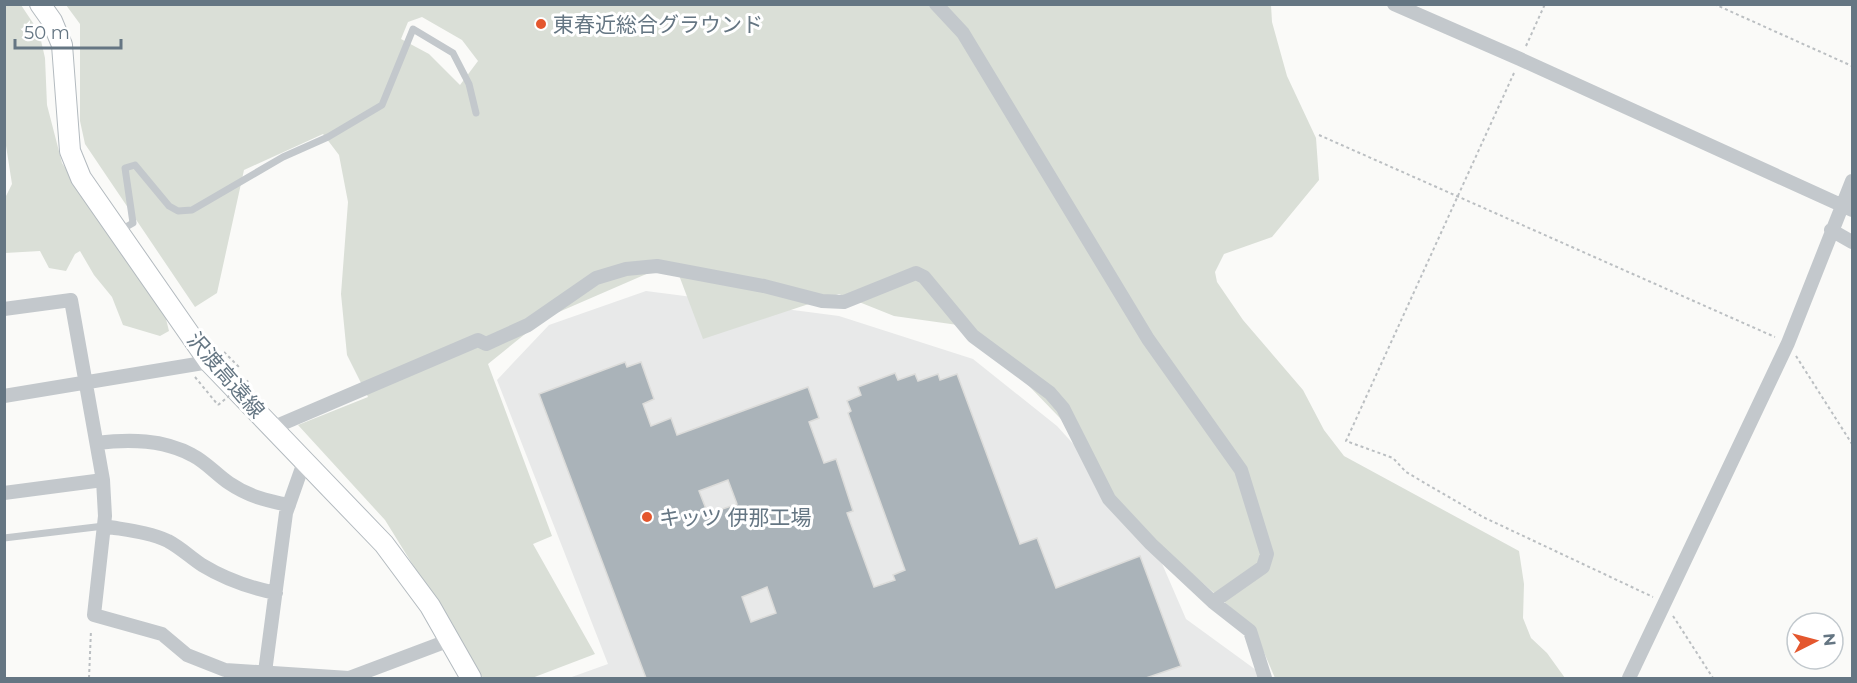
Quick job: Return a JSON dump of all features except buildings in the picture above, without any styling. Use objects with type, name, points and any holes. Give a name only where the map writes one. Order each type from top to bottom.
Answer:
[{"type":"main road","name":"沢渡高遠線","points":[[40,4],[52,21],[62,45],[70,151],[81,178],[209,362],[384,544],[430,606],[471,678]]},
{"type":"street","points":[[936,4],[963,33],[1148,339],[1241,470],[1267,554],[1263,567],[1213,602]]},
{"type":"street","points":[[1394,4],[1847,208]]},
{"type":"street","points":[[1629,678],[1788,343],[1832,230],[1847,208],[1852,182]]},
{"type":"street","points":[[1832,230],[1852,242]]},
{"type":"street","points":[[272,429],[478,340],[486,344],[528,324],[596,278],[627,269],[657,266],[764,286],[822,302],[844,302],[916,273],[924,277],[973,336],[1050,393],[1063,408],[1109,499],[1151,544],[1213,602],[1250,631],[1265,678]]},
{"type":"street","points":[[4,309],[71,300],[103,480],[104,526],[94,615],[162,634],[187,655],[225,670],[349,678],[450,640]]},
{"type":"street","points":[[4,396],[209,362]]},
{"type":"street","points":[[97,443],[124,440],[152,442],[192,454],[228,483],[261,501],[289,505]]},
{"type":"street","points":[[265,672],[289,505],[304,462]]},
{"type":"street","points":[[4,494],[103,480]]},
{"type":"street","points":[[104,526],[165,540],[188,552],[202,565],[230,579],[252,588],[276,593]]},
{"type":"lane","points":[[119,231],[133,223],[125,168],[135,165],[169,206],[178,211],[192,210],[283,157],[328,137],[382,105],[412,29],[453,53],[469,84],[476,113]]},
{"type":"lane","points":[[4,537],[104,526]]},
{"type":"path","points":[[1545,4],[1346,441],[1393,458],[1406,472],[1483,517],[1665,603],[1713,678]]},
{"type":"path","points":[[1714,4],[1852,66]]},
{"type":"path","points":[[1319,135],[1788,343],[1852,444]]},
{"type":"path","points":[[196,379],[218,405],[250,379],[225,351]]},
{"type":"path","points":[[89,678],[88,653],[94,615]]},
{"type":"shaded area","points":[[5,5],[21,5],[39,32],[45,58],[47,105],[62,163],[165,315],[169,331],[160,336],[123,325],[112,297],[94,275],[80,251],[75,254],[66,271],[49,268],[40,251],[5,253],[5,198],[12,184],[4,133]]},
{"type":"shaded area","points":[[66,5],[1271,5],[1272,22],[1287,76],[1316,138],[1319,180],[1272,237],[1224,254],[1215,272],[1217,282],[1243,320],[1303,390],[1324,430],[1344,456],[1519,551],[1524,584],[1523,618],[1531,638],[1547,653],[1565,678],[1275,678],[1253,627],[1159,545],[1117,500],[1086,445],[972,327],[894,316],[839,294],[703,339],[674,262],[545,318],[488,364],[552,536],[533,544],[595,654],[532,678],[483,678],[385,520],[298,425],[368,397],[347,355],[341,294],[348,202],[339,155],[323,134],[244,170],[217,293],[195,307],[85,144],[80,121],[80,24]],"holes":[[[422,17],[462,40],[478,61],[460,85],[429,54],[401,39],[408,22]]]},
{"type":"shaded area","name":"キッツ 伊那工場","points":[[646,291],[839,316],[973,359],[1057,426],[1144,522],[1186,619],[1267,678],[569,678],[608,664],[497,380],[549,325]]},
{"type":"place","name":"東春近総合グラウンド","points":[[541,24]]},
{"type":"place","name":"キッツ 伊那工場","points":[[647,517]]}]
